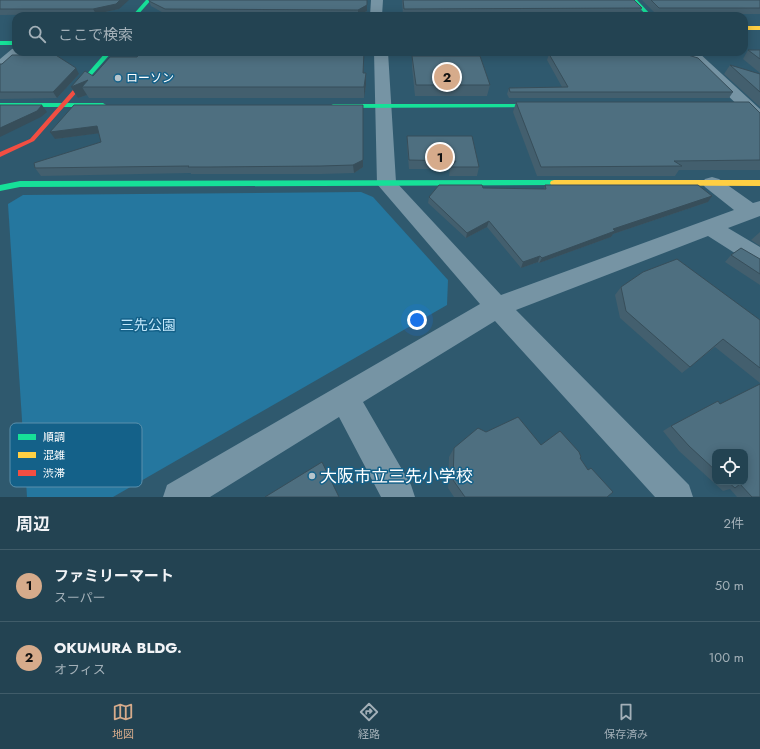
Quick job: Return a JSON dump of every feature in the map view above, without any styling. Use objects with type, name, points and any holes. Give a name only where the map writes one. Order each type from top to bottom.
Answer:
[{"type":"main road","points":[[138,12],[149,0]]},
{"type":"main road","points":[[634,0],[646,12]]},
{"type":"main road","points":[[748,28],[760,28]]},
{"type":"main road","points":[[0,43],[12,43]]},
{"type":"main road","points":[[0,155],[32,140],[106,56]]},
{"type":"main road","points":[[0,105],[111,105]]},
{"type":"main road","points":[[322,106],[554,106]]},
{"type":"main road","points":[[0,188],[20,184],[760,183]]},
{"type":"street","points":[[376,0],[376,12]]},
{"type":"street","points":[[0,66],[12,56]]},
{"type":"street","points":[[381,56],[387,184],[497,307],[677,497]]},
{"type":"street","points":[[694,56],[741,105],[760,118]]},
{"type":"street","points":[[712,183],[755,209]]},
{"type":"street","points":[[180,497],[497,307],[755,209]]},
{"type":"street","points":[[710,227],[760,258]]},
{"type":"street","points":[[345,399],[399,497]]},
{"type":"green space","name":"三先公園","points":[[361,192],[373,197],[448,280],[447,305],[142,480],[142,423],[22,423],[8,204],[23,195]]},
{"type":"green space","name":"三先公園","points":[[26,487],[130,487],[113,497],[27,497]]},
{"type":"building","points":[[0,0],[120,0],[116,4],[93,9],[0,9]]},
{"type":"building","points":[[149,0],[367,0],[367,5],[358,10],[165,9]]},
{"type":"building","points":[[403,0],[634,0],[642,8],[404,9]]},
{"type":"building","points":[[651,0],[760,0],[760,8],[659,8]]},
{"type":"building","points":[[748,50],[760,50],[760,59]]},
{"type":"building","points":[[12,55],[57,56],[76,68],[53,92],[0,92],[0,64]]},
{"type":"building","points":[[364,56],[363,73],[366,73],[364,87],[82,87],[88,80],[71,87],[85,71],[93,76],[110,57]]},
{"type":"building","points":[[412,56],[480,56],[490,85],[416,85]]},
{"type":"building","points":[[550,56],[691,56],[698,58],[733,92],[510,92],[509,88],[568,87]]},
{"type":"building","points":[[730,65],[760,74],[760,92]]},
{"type":"building","points":[[516,102],[749,102],[760,113],[760,160],[674,161],[682,166],[541,167]]},
{"type":"building","points":[[0,105],[42,105],[37,111],[0,128]]},
{"type":"building","points":[[74,105],[363,105],[363,160],[353,165],[321,166],[35,168],[34,163],[101,142],[97,126],[50,132]]},
{"type":"building","points":[[407,136],[472,136],[479,167],[451,167],[456,161],[409,160]]},
{"type":"building","points":[[439,185],[482,185],[483,188],[546,189],[545,185],[698,185],[712,196],[613,229],[615,231],[542,258],[540,256],[523,262],[489,221],[467,233],[429,197]]},
{"type":"building","points":[[741,248],[760,259],[760,274],[731,255]]},
{"type":"building","points":[[677,259],[760,320],[760,368],[723,339],[690,367],[626,311],[621,287],[643,272]]},
{"type":"building","points":[[760,384],[760,497],[752,497],[741,485],[748,485],[748,449],[712,449],[712,467],[689,446],[671,426],[718,401],[720,404]]},
{"type":"building","points":[[518,417],[541,445],[560,431],[579,452],[580,458],[588,470],[591,468],[613,492],[607,497],[465,497],[453,480],[454,448],[478,428],[486,432]]},
{"type":"building","points":[[322,462],[339,497],[265,497]]},
{"type":"building","points":[[732,485],[739,485],[735,488]]},
{"type":"traffic: fast","points":[[138,12],[149,0]]},
{"type":"traffic: fast","points":[[634,0],[646,12]]},
{"type":"traffic: fast","points":[[0,43],[12,43]]},
{"type":"traffic: fast","points":[[75,91],[106,56]]},
{"type":"traffic: fast","points":[[0,105],[103,105]]},
{"type":"traffic: fast","points":[[333,106],[545,106]]},
{"type":"traffic: fast","points":[[0,188],[20,184],[554,183]]},
{"type":"traffic: slow","points":[[748,28],[760,28]]},
{"type":"traffic: slow","points":[[554,183],[760,183]]},
{"type":"traffic: jam","points":[[0,155],[32,140],[75,91]]},
{"type":"place","name":"OKUMURA BLDG.","points":[[447,77]]},
{"type":"place","name":"ローソン","points":[[118,78]]},
{"type":"place","name":"ファミリーマート","points":[[440,157]]},
{"type":"place","name":"大阪市立三先小学校","points":[[312,476]]}]
